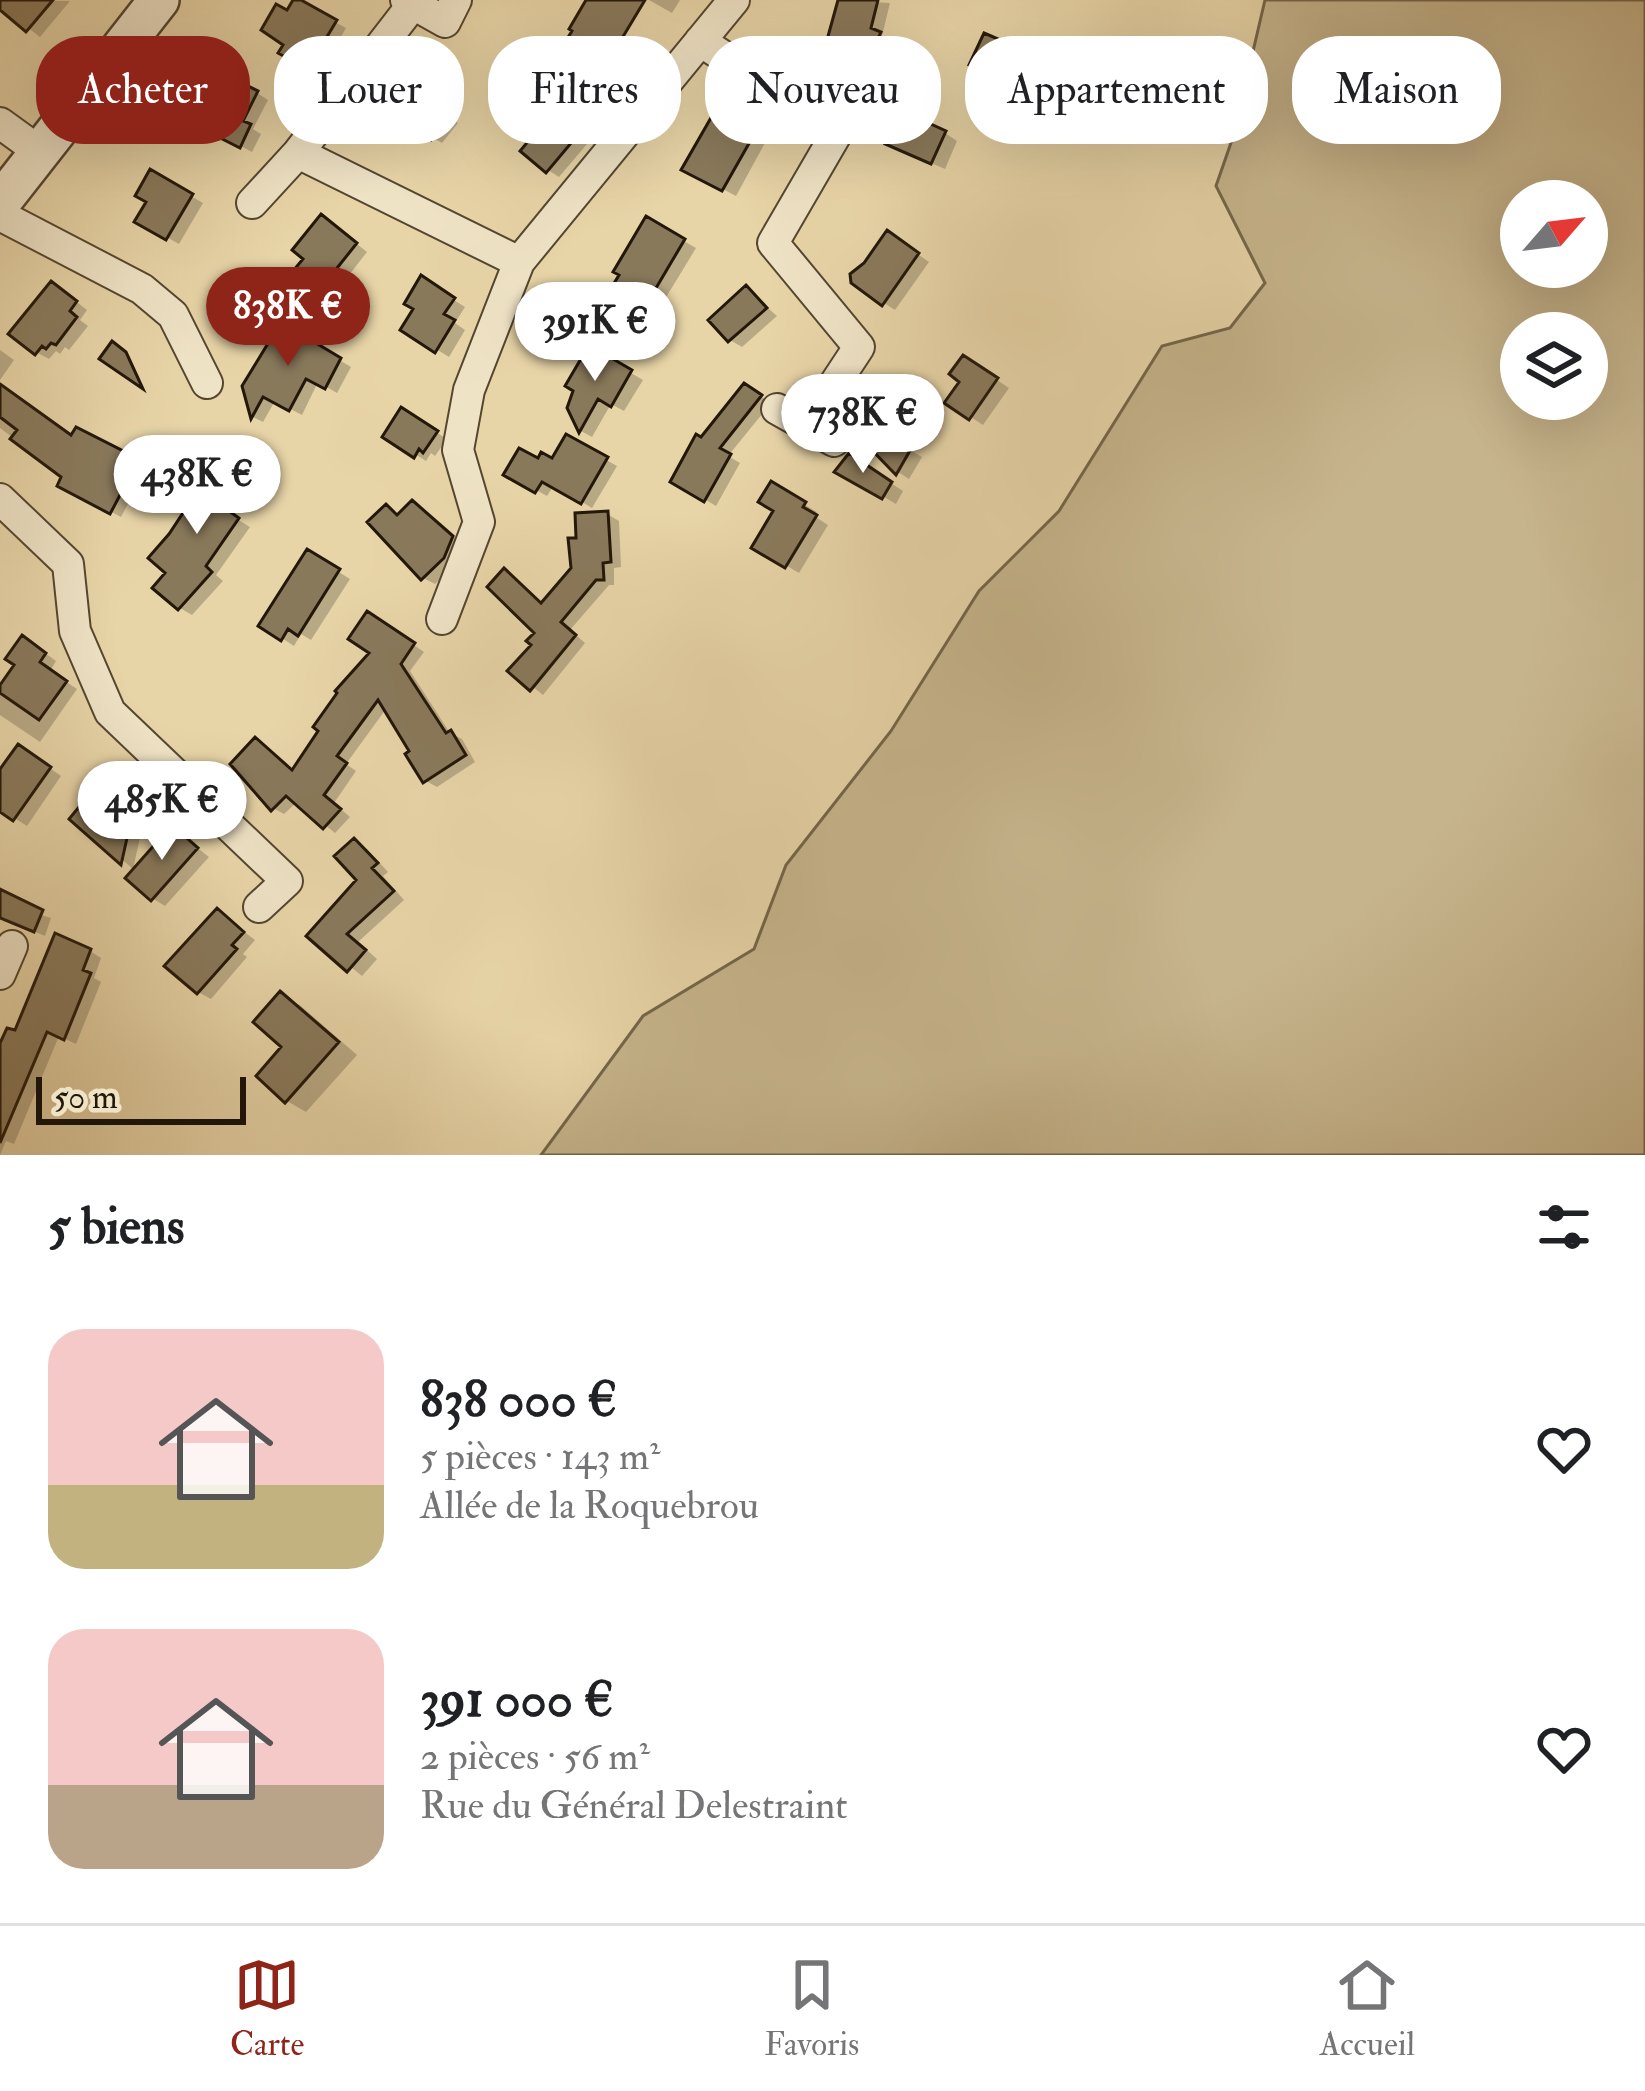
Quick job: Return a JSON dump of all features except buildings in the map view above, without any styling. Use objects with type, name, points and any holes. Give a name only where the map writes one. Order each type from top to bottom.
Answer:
[{"type":"street","points":[[0,203],[159,0]]},
{"type":"street","points":[[252,203],[298,153],[409,2],[445,22],[456,0]]},
{"type":"street","points":[[442,619],[479,522],[458,450],[469,390],[519,262],[734,0]]},
{"type":"street","points":[[700,41],[705,44]]},
{"type":"street","points":[[0,123],[40,152]]},
{"type":"street","points":[[777,410],[820,433],[859,347],[773,243],[830,144]]},
{"type":"street","points":[[298,153],[519,262]]},
{"type":"street","points":[[0,215],[142,289],[173,315],[207,382]]},
{"type":"street","points":[[0,499],[68,564],[75,631],[110,712],[287,881],[259,907]]},
{"type":"shaded area","points":[[1265,0],[1645,0],[1645,1155],[541,1155],[643,1016],[754,949],[786,865],[891,731],[979,591],[1059,511],[1162,346],[1230,328],[1265,283],[1216,186],[1231,144],[1268,144],[1268,36],[1257,36]]}]
